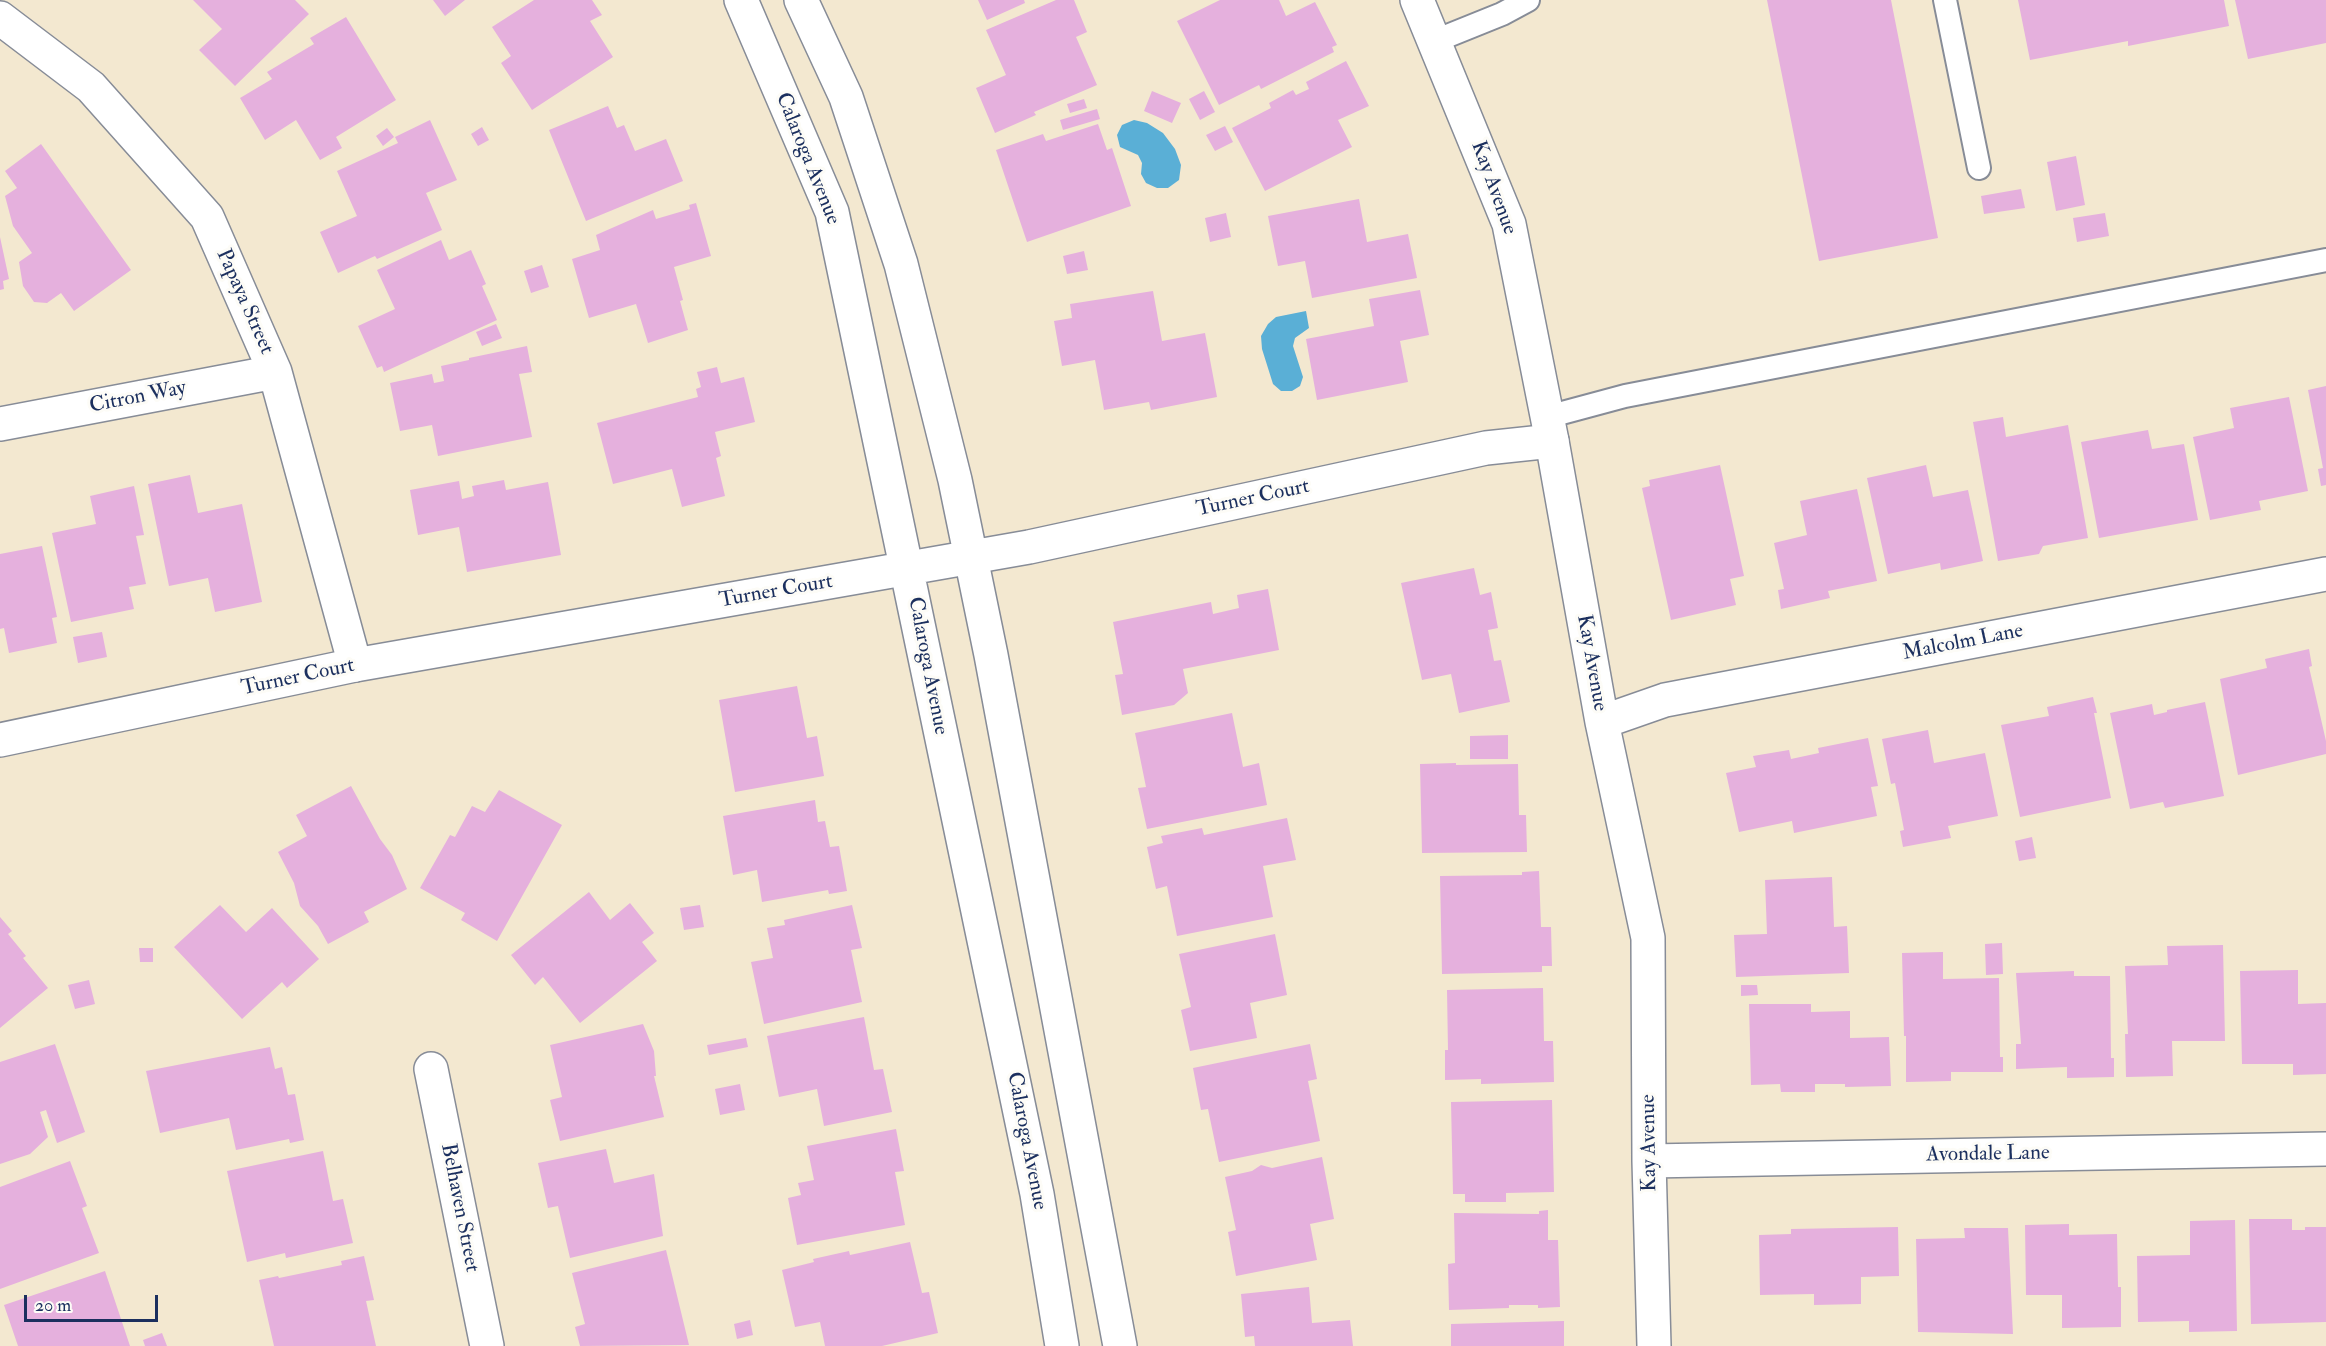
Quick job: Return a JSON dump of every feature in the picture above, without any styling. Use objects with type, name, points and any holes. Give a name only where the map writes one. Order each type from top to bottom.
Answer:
[{"type":"street","name":"Calaroga Avenue","points":[[741,0],[832,212],[1037,1194],[1062,1346]]},
{"type":"street","points":[[801,0],[846,97],[901,264],[955,480],[1120,1346]]},
{"type":"street","name":"Kay Avenue","points":[[1417,0],[1436,41],[1509,224],[1602,722],[1648,938],[1649,1161],[1654,1346]]},
{"type":"street","name":"Papaya Street","points":[[0,18],[91,87],[207,217],[275,372],[355,666]]},
{"type":"street","name":"Citron Way","points":[[0,424],[275,372]]},
{"type":"street","name":"Turner Court","points":[[0,740],[355,666],[1029,547],[1486,448],[1549,429]]},
{"type":"street","name":"Malcolm Lane","points":[[1602,722],[1665,700],[2326,574]]},
{"type":"street","name":"Belhaven Street","points":[[431,1070],[487,1346]]},
{"type":"street","name":"Avondale Lane","points":[[1649,1161],[2326,1149]]},
{"type":"lane","points":[[1436,41],[1502,14],[1528,0]]},
{"type":"lane","points":[[1945,0],[1979,168]]},
{"type":"lane","points":[[1549,429],[1625,396],[2326,260]]},
{"type":"water","points":[[1134,120],[1147,123],[1163,133],[1175,149],[1181,165],[1179,180],[1168,188],[1157,188],[1146,183],[1141,174],[1142,163],[1138,155],[1120,147],[1117,135],[1122,125]]},
{"type":"water","points":[[1306,311],[1309,328],[1295,338],[1293,346],[1303,377],[1300,386],[1292,391],[1281,391],[1273,384],[1262,349],[1261,336],[1268,324],[1276,317]]},
{"type":"building","points":[[193,0],[295,0],[309,14],[235,86],[199,50],[222,29]]},
{"type":"building","points":[[433,0],[465,0],[445,16]]},
{"type":"building","points":[[534,0],[592,0],[602,15],[590,21],[613,57],[532,110],[501,63],[511,56],[492,27]]},
{"type":"building","points":[[978,0],[1024,0],[1025,3],[987,20]]},
{"type":"building","points":[[1056,0],[1074,0],[1087,32],[1076,37],[1097,85],[1034,112],[1036,115],[995,133],[976,88],[1006,75],[986,30]]},
{"type":"building","points":[[1220,0],[1279,0],[1286,16],[1315,2],[1337,45],[1332,47],[1334,52],[1261,89],[1259,85],[1219,105],[1177,21]]},
{"type":"building","points":[[1767,0],[1891,0],[1938,238],[1819,261]]},
{"type":"building","points":[[2018,0],[2224,0],[2229,26],[2128,46],[2128,41],[2030,60]]},
{"type":"building","points":[[2235,0],[2326,0],[2326,43],[2248,59]]},
{"type":"building","points":[[346,17],[396,100],[336,137],[342,148],[320,160],[296,120],[265,140],[240,98],[272,79],[267,72],[314,44],[310,38]]},
{"type":"building","points":[[1346,61],[1369,106],[1338,120],[1352,147],[1265,191],[1232,128],[1271,108],[1269,103],[1293,90],[1296,95],[1309,89],[1306,82]]},
{"type":"building","points":[[1152,91],[1181,103],[1172,123],[1144,111]]},
{"type":"building","points":[[1204,91],[1215,112],[1200,120],[1189,99]]},
{"type":"building","points":[[1084,99],[1087,108],[1070,113],[1067,104]]},
{"type":"building","points":[[608,106],[617,128],[624,125],[635,151],[666,139],[683,181],[586,221],[549,130]]},
{"type":"building","points":[[1097,109],[1100,119],[1063,130],[1060,120]]},
{"type":"building","points":[[430,120],[457,180],[426,193],[442,230],[377,259],[375,256],[338,273],[320,232],[357,216],[337,171],[398,143],[395,137]]},
{"type":"building","points":[[1098,124],[1107,150],[1112,148],[1131,206],[1027,242],[996,150],[1043,134],[1046,141]]},
{"type":"building","points":[[1225,126],[1233,142],[1215,151],[1206,135]]},
{"type":"building","points":[[482,127],[489,140],[478,146],[471,134]]},
{"type":"building","points":[[387,128],[394,137],[383,146],[376,136]]},
{"type":"building","points":[[41,144],[131,270],[74,311],[61,293],[47,303],[34,302],[23,286],[19,262],[32,253],[13,226],[5,196],[17,188],[5,171]]},
{"type":"building","points":[[2076,156],[2085,205],[2056,211],[2047,162]]},
{"type":"building","points":[[2021,189],[2025,208],[1984,214],[1981,196]]},
{"type":"building","points":[[1359,199],[1367,242],[1408,234],[1417,278],[1312,298],[1305,261],[1278,266],[1268,216]]},
{"type":"building","points":[[696,203],[711,256],[674,267],[688,330],[648,343],[636,304],[589,318],[572,259],[600,250],[596,235],[653,210],[656,219],[690,209],[689,205]]},
{"type":"building","points":[[1226,213],[1231,237],[1210,242],[1205,218]]},
{"type":"building","points":[[2105,213],[2109,236],[2077,242],[2073,218]]},
{"type":"building","points":[[0,237],[9,279],[3,281],[4,289],[0,290]]},
{"type":"building","points":[[441,240],[449,260],[471,250],[486,284],[482,286],[497,320],[384,372],[382,366],[377,368],[358,326],[395,309],[377,270]]},
{"type":"building","points":[[1084,251],[1088,270],[1067,274],[1063,256]]},
{"type":"building","points":[[542,265],[549,287],[531,293],[524,271]]},
{"type":"building","points":[[1420,290],[1429,335],[1400,341],[1408,382],[1317,400],[1306,339],[1374,326],[1369,299]]},
{"type":"building","points":[[1153,291],[1162,341],[1205,333],[1217,397],[1151,410],[1149,402],[1104,410],[1095,360],[1062,366],[1054,321],[1072,318],[1070,304]]},
{"type":"building","points":[[496,324],[502,338],[482,346],[476,332]]},
{"type":"building","points":[[527,346],[532,372],[519,374],[532,437],[438,456],[432,425],[400,431],[390,383],[432,374],[434,383],[444,381],[441,366]]},
{"type":"building","points":[[717,367],[721,383],[744,377],[755,422],[715,432],[721,456],[716,458],[725,496],[682,507],[672,469],[613,484],[597,423],[698,397],[696,389],[701,387],[697,372]]},
{"type":"building","points":[[2326,386],[2326,485],[2321,486],[2318,469],[2323,468],[2308,390]]},
{"type":"building","points":[[2289,397],[2308,491],[2259,501],[2261,510],[2210,520],[2193,437],[2234,428],[2230,408]]},
{"type":"building","points":[[2003,417],[2006,437],[2068,425],[2088,538],[2043,546],[2039,554],[1998,561],[1973,422]]},
{"type":"building","points":[[2148,430],[2152,449],[2184,444],[2198,520],[2099,538],[2081,442]]},
{"type":"building","points":[[1720,465],[1744,576],[1730,579],[1736,605],[1671,620],[1642,488],[1650,486],[1649,480]]},
{"type":"building","points":[[1926,465],[1933,497],[1968,490],[1983,561],[1941,570],[1940,563],[1888,574],[1867,478]]},
{"type":"building","points":[[190,475],[198,513],[242,504],[262,602],[215,612],[208,578],[169,586],[148,484]]},
{"type":"building","points":[[504,480],[506,490],[548,482],[561,555],[467,572],[459,527],[418,535],[410,490],[459,481],[462,499],[474,496],[472,486]]},
{"type":"building","points":[[134,486],[144,535],[136,536],[146,584],[129,587],[134,609],[71,622],[52,533],[96,524],[90,496]]},
{"type":"building","points":[[1857,489],[1877,581],[1828,591],[1830,598],[1781,609],[1778,590],[1784,589],[1774,543],[1807,535],[1800,501]]},
{"type":"building","points":[[42,546],[57,617],[52,618],[57,643],[9,653],[4,628],[0,629],[0,554]]},
{"type":"building","points":[[1474,568],[1480,595],[1491,592],[1498,628],[1488,630],[1494,661],[1501,660],[1510,702],[1459,713],[1451,674],[1422,680],[1401,583]]},
{"type":"building","points":[[1268,589],[1279,650],[1183,669],[1188,693],[1174,705],[1122,715],[1115,675],[1123,674],[1113,622],[1211,602],[1213,614],[1239,608],[1237,595]]},
{"type":"building","points":[[102,632],[107,657],[78,663],[73,637]]},
{"type":"building","points":[[2309,649],[2312,666],[2309,667],[2326,741],[2326,754],[2238,775],[2220,679],[2267,668],[2265,659]]},
{"type":"building","points":[[797,686],[807,738],[817,736],[824,776],[735,792],[719,700]]},
{"type":"building","points":[[2093,697],[2097,713],[2094,713],[2111,798],[2020,817],[2001,725],[2049,716],[2047,707]]},
{"type":"building","points":[[2205,702],[2224,796],[2165,808],[2163,802],[2130,809],[2110,713],[2152,704],[2154,715]]},
{"type":"building","points":[[1232,713],[1243,767],[1259,763],[1267,805],[1147,829],[1138,788],[1146,787],[1135,733]]},
{"type":"building","points":[[1928,730],[1934,763],[1985,753],[1998,816],[1948,826],[1951,838],[1903,847],[1900,831],[1904,830],[1895,783],[1891,784],[1882,739]]},
{"type":"building","points":[[1508,735],[1508,759],[1470,759],[1470,736]]},
{"type":"building","points":[[1868,738],[1878,786],[1871,787],[1877,816],[1794,833],[1792,821],[1739,832],[1726,773],[1756,767],[1753,756],[1789,750],[1791,759],[1819,753],[1818,748]]},
{"type":"building","points":[[1456,763],[1456,765],[1518,764],[1519,815],[1526,815],[1527,852],[1422,853],[1420,764]]},
{"type":"building","points":[[351,786],[380,839],[392,855],[407,889],[364,912],[369,922],[328,944],[318,926],[300,906],[294,883],[278,852],[307,836],[296,815]]},
{"type":"building","points":[[499,790],[562,825],[497,941],[461,920],[465,913],[420,888],[450,835],[455,837],[472,806],[485,812]]},
{"type":"building","points":[[815,800],[818,822],[825,821],[830,847],[839,846],[847,891],[829,894],[828,890],[762,902],[757,870],[733,875],[723,816]]},
{"type":"building","points":[[1287,818],[1296,860],[1263,866],[1273,917],[1177,936],[1167,886],[1156,889],[1147,847],[1163,843],[1161,836],[1202,828],[1204,835]]},
{"type":"building","points":[[2032,837],[2036,858],[2019,861],[2015,841]]},
{"type":"building","points":[[1539,871],[1541,927],[1551,927],[1552,966],[1542,966],[1542,972],[1442,974],[1440,876],[1522,875],[1522,872]]},
{"type":"building","points":[[1832,877],[1834,927],[1847,926],[1849,973],[1736,977],[1734,935],[1767,934],[1765,880]]},
{"type":"building","points":[[589,892],[610,920],[630,903],[654,933],[642,942],[657,961],[580,1023],[543,977],[535,985],[511,955]]},
{"type":"building","points":[[220,905],[246,932],[272,908],[319,959],[287,988],[282,982],[242,1019],[174,947]]},
{"type":"building","points":[[700,905],[704,927],[684,930],[680,908]]},
{"type":"building","points":[[852,905],[862,948],[851,950],[862,1002],[764,1024],[751,962],[773,958],[767,928],[785,925],[784,920]]},
{"type":"building","points":[[0,917],[12,931],[8,934],[26,956],[23,958],[48,988],[0,1028]]},
{"type":"building","points":[[1275,934],[1287,995],[1250,1003],[1257,1038],[1190,1051],[1181,1010],[1191,1007],[1179,954]]},
{"type":"building","points":[[2002,943],[2003,974],[1986,975],[1985,944]]},
{"type":"building","points":[[2223,945],[2225,1041],[2172,1041],[2173,1076],[2126,1077],[2125,1034],[2128,1034],[2125,966],[2168,965],[2167,946]]},
{"type":"building","points":[[139,948],[153,948],[153,962],[140,962]]},
{"type":"building","points":[[1943,952],[1943,979],[1999,978],[2000,1057],[2003,1057],[2003,1072],[1951,1072],[1951,1081],[1906,1082],[1902,953]]},
{"type":"building","points":[[2298,970],[2298,1004],[2326,1003],[2326,1074],[2293,1075],[2293,1064],[2242,1064],[2240,971]]},
{"type":"building","points":[[2074,971],[2074,976],[2110,976],[2111,1058],[2114,1058],[2114,1077],[2067,1078],[2067,1067],[2016,1069],[2016,1044],[2021,1044],[2016,973]]},
{"type":"building","points":[[89,980],[95,1004],[75,1009],[68,985]]},
{"type":"building","points":[[1741,985],[1757,985],[1758,995],[1741,996]]},
{"type":"building","points":[[1543,988],[1544,1041],[1553,1041],[1554,1082],[1481,1084],[1481,1079],[1445,1080],[1445,1050],[1448,1050],[1447,990]]},
{"type":"building","points":[[1749,1004],[1811,1004],[1811,1012],[1850,1011],[1850,1038],[1889,1037],[1891,1086],[1845,1087],[1845,1084],[1815,1084],[1815,1092],[1781,1092],[1780,1084],[1751,1085]]},
{"type":"building","points":[[864,1017],[874,1070],[883,1069],[892,1112],[824,1126],[817,1089],[779,1097],[767,1036]]},
{"type":"building","points":[[643,1024],[654,1051],[656,1076],[654,1076],[664,1117],[560,1141],[550,1100],[562,1097],[550,1045]]},
{"type":"building","points":[[746,1038],[748,1047],[709,1055],[707,1045]]},
{"type":"building","points":[[55,1044],[85,1132],[57,1143],[46,1110],[40,1112],[48,1137],[30,1154],[0,1164],[0,1062]]},
{"type":"building","points":[[1310,1044],[1317,1079],[1308,1081],[1320,1141],[1219,1162],[1208,1109],[1201,1110],[1193,1068]]},
{"type":"building","points":[[270,1047],[275,1069],[282,1067],[288,1095],[295,1094],[304,1140],[290,1143],[289,1139],[236,1150],[229,1118],[160,1133],[146,1071]]},
{"type":"building","points":[[740,1084],[745,1110],[720,1115],[715,1089]]},
{"type":"building","points":[[1552,1100],[1554,1192],[1506,1193],[1506,1202],[1465,1202],[1465,1194],[1453,1194],[1451,1102]]},
{"type":"building","points":[[896,1129],[904,1171],[895,1172],[905,1225],[797,1245],[788,1198],[801,1195],[798,1183],[814,1180],[807,1146]]},
{"type":"building","points":[[606,1149],[614,1183],[654,1174],[663,1236],[570,1258],[558,1206],[548,1208],[538,1163]]},
{"type":"building","points":[[323,1151],[333,1201],[343,1199],[353,1243],[286,1258],[285,1253],[247,1262],[227,1171]]},
{"type":"building","points":[[1322,1157],[1334,1219],[1310,1224],[1317,1260],[1236,1276],[1228,1232],[1236,1230],[1225,1177],[1252,1171],[1261,1165],[1272,1168]]},
{"type":"building","points":[[70,1161],[87,1206],[82,1208],[99,1253],[0,1289],[0,1187]]},
{"type":"building","points":[[1548,1210],[1548,1240],[1558,1240],[1560,1307],[1538,1308],[1538,1305],[1509,1305],[1509,1308],[1449,1310],[1448,1264],[1455,1263],[1454,1213],[1539,1214],[1539,1211]]},
{"type":"building","points":[[2249,1219],[2292,1219],[2292,1230],[2305,1230],[2305,1227],[2326,1227],[2326,1322],[2251,1324]]},
{"type":"building","points":[[2235,1220],[2237,1331],[2189,1332],[2189,1321],[2138,1322],[2137,1256],[2190,1255],[2190,1221]]},
{"type":"building","points":[[2069,1224],[2069,1235],[2117,1234],[2121,1327],[2062,1328],[2062,1295],[2026,1295],[2025,1225]]},
{"type":"building","points":[[1898,1227],[1899,1276],[1861,1277],[1861,1304],[1814,1305],[1814,1294],[1760,1295],[1759,1235],[1791,1234],[1791,1229]]},
{"type":"building","points":[[1964,1228],[2008,1228],[2013,1334],[1918,1332],[1916,1239],[1965,1238]]},
{"type":"building","points":[[910,1242],[922,1293],[929,1292],[938,1333],[882,1346],[825,1346],[820,1322],[795,1327],[782,1270],[814,1262],[813,1259],[849,1251],[850,1255]]},
{"type":"building","points":[[666,1250],[689,1345],[580,1346],[575,1327],[585,1324],[572,1273]]},
{"type":"building","points":[[364,1256],[374,1300],[366,1301],[376,1346],[274,1346],[259,1280],[342,1265],[341,1261]]},
{"type":"building","points":[[105,1271],[130,1346],[18,1346],[4,1305]]},
{"type":"building","points":[[1309,1287],[1312,1323],[1350,1320],[1353,1346],[1255,1346],[1254,1336],[1245,1337],[1241,1294]]},
{"type":"building","points":[[750,1320],[753,1335],[737,1339],[734,1324]]},
{"type":"building","points":[[1564,1321],[1564,1346],[1451,1346],[1451,1324]]},
{"type":"building","points":[[162,1333],[167,1346],[145,1346],[143,1340]]}]
